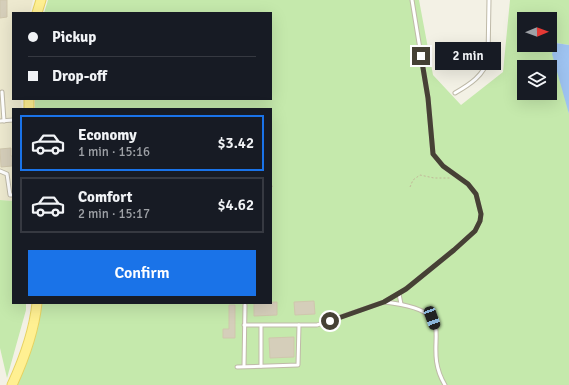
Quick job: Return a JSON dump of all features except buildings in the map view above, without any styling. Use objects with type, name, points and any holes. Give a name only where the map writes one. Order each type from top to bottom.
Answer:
[{"type":"main road","points":[[37,12],[41,0]]},
{"type":"main road","points":[[12,385],[30,337],[37,304]]},
{"type":"lane","points":[[244,325],[316,325],[384,302],[399,294],[454,250],[475,231],[480,221],[479,199],[476,194],[458,177],[443,166],[433,154],[428,98],[412,0]]},
{"type":"lane","points":[[455,93],[483,72],[487,64],[489,0]]},
{"type":"lane","points":[[2,92],[2,121],[12,120]]},
{"type":"lane","points":[[0,172],[7,174],[10,195],[12,195]]},
{"type":"lane","points":[[399,294],[400,304]]},
{"type":"lane","points":[[384,302],[400,304],[422,310],[432,318],[436,327],[440,377],[445,385]]},
{"type":"lane","points":[[244,305],[244,366]]},
{"type":"lane","points":[[261,326],[261,366]]},
{"type":"lane","points":[[237,367],[298,365],[299,326]]},
{"type":"path","points":[[410,187],[413,180],[420,175],[434,178],[458,177]]},
{"type":"shaded area","points":[[0,0],[33,0],[30,12],[12,12],[12,100],[21,100],[22,108],[12,108],[12,201],[0,200]]},
{"type":"green space","points":[[48,0],[419,0],[433,75],[461,105],[503,72],[510,0],[569,0],[569,45],[557,43],[557,12],[517,12],[517,52],[557,52],[557,48],[569,114],[569,385],[16,385],[32,345],[42,304],[272,304],[272,108],[35,108],[35,100],[272,100],[272,12],[44,12]]},
{"type":"green space","points":[[0,200],[12,201],[12,304],[26,304],[26,310],[7,378],[0,348]]},
{"type":"water","points":[[557,43],[569,45],[569,114],[557,72],[557,60],[554,60],[553,52],[557,52]]},
{"type":"route","points":[[330,321],[384,302],[406,289],[475,231],[480,221],[481,214],[479,199],[476,194],[468,184],[436,160],[433,154],[428,98],[421,56]]}]
